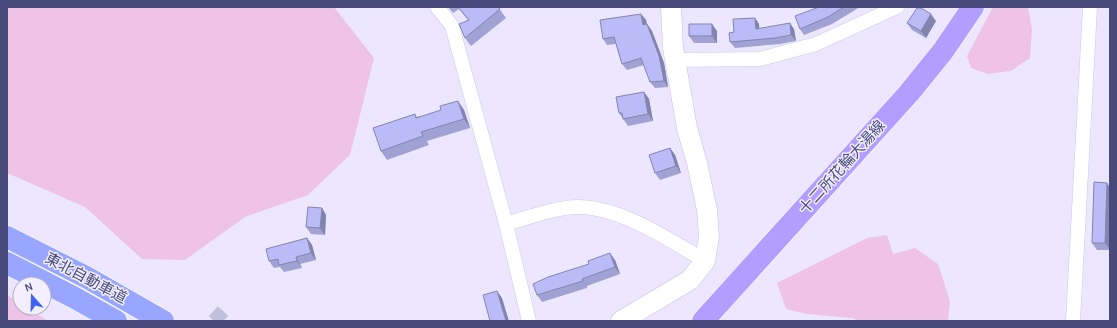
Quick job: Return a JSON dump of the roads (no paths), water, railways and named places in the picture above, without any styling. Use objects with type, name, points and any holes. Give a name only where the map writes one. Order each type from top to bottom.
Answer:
[{"type":"highway","name":"東北自動車道","points":[[7,237],[86,277],[163,321]]},
{"type":"highway","name":"東北自動車道","points":[[7,263],[116,321]]},
{"type":"main road","name":"十二所花輪大湯線","points":[[703,321],[909,93],[943,51],[973,7]]},
{"type":"street","points":[[437,7],[452,26],[506,224],[529,321]]},
{"type":"street","points":[[621,321],[690,280],[706,261],[709,236],[707,210],[697,163],[687,128],[673,48],[671,7]]},
{"type":"street","points":[[675,60],[760,59],[816,44],[897,7]]},
{"type":"street","points":[[1073,321],[1090,7]]},
{"type":"street","points":[[506,224],[557,210],[580,207],[607,211],[642,224],[706,261]]},
{"type":"tunnel","points":[[214,321],[223,311]]}]
